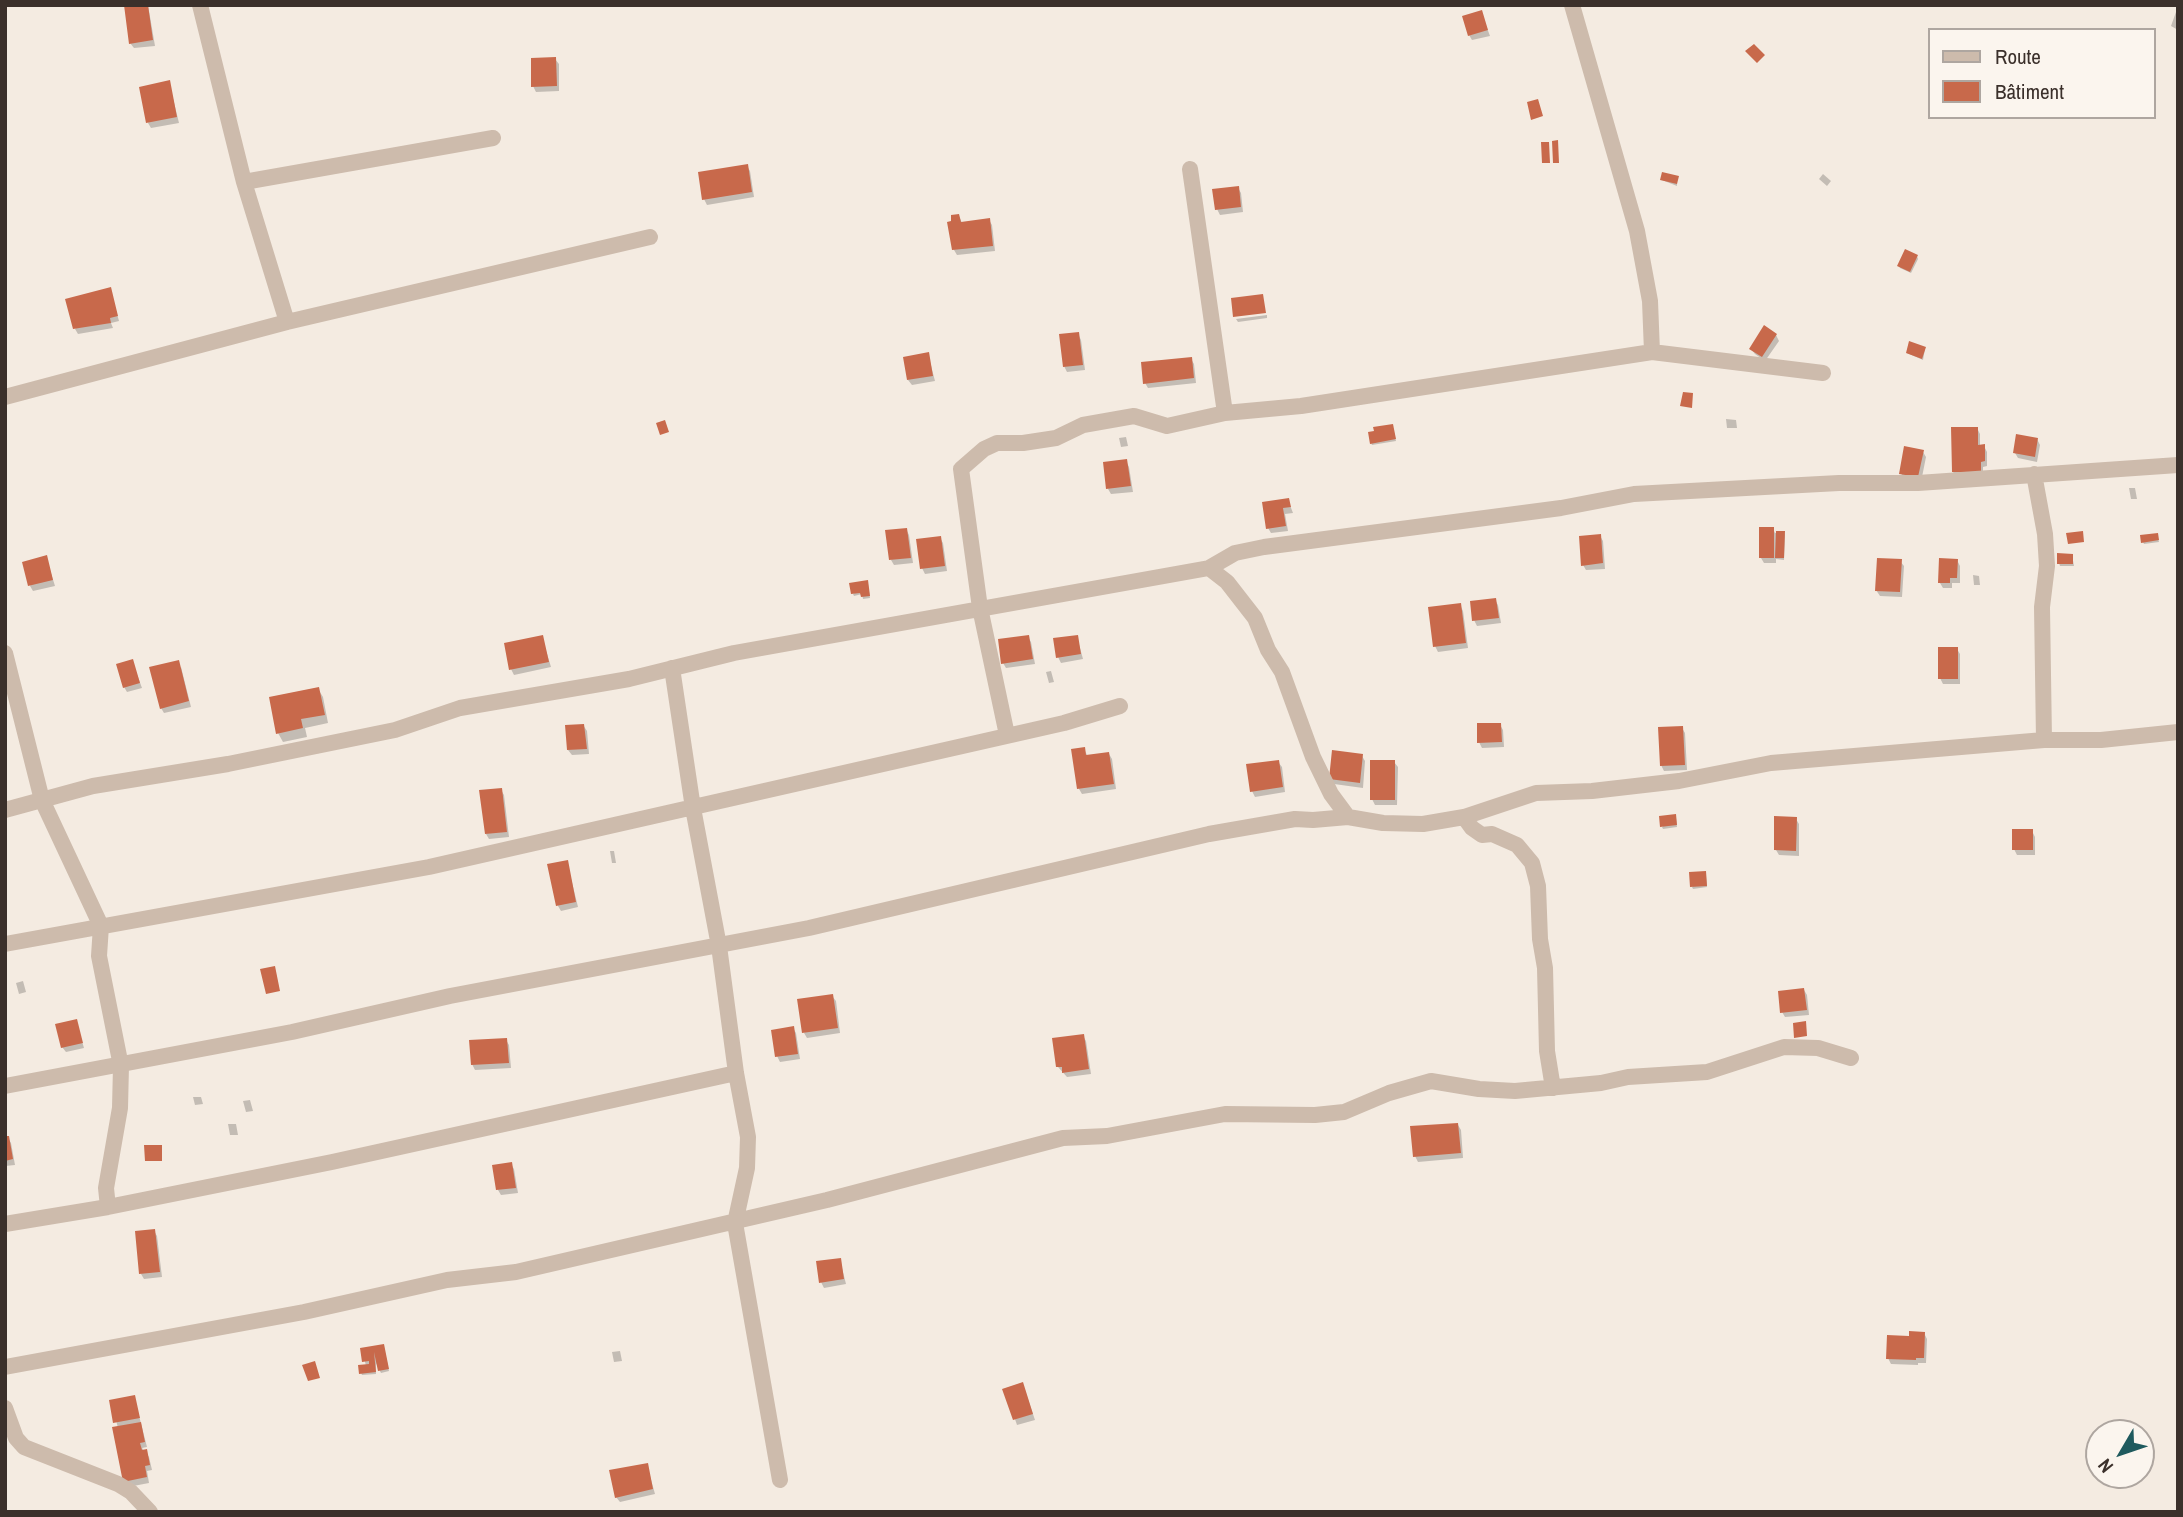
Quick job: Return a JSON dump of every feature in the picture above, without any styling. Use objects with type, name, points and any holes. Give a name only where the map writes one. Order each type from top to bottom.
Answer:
[{"type":"street","points":[[200,5],[244,182],[287,322]]},
{"type":"street","points":[[1573,5],[1637,231],[1650,301],[1652,352]]},
{"type":"street","points":[[244,182],[493,138]]},
{"type":"street","points":[[1189,169],[1225,413]]},
{"type":"street","points":[[5,397],[287,322],[650,237]]},
{"type":"street","points":[[1007,735],[980,607],[961,469],[972,457],[997,443],[1023,443],[1056,438],[1083,425],[1134,416],[1167,426],[1225,413],[1301,406],[1652,352],[1823,373]]},
{"type":"street","points":[[5,810],[93,786],[228,764],[395,730],[460,708],[629,679],[734,653],[980,607],[1209,568],[1235,553],[1264,547],[1561,508],[1634,494],[1839,483],[1917,483],[2178,464]]},
{"type":"street","points":[[2034,474],[2045,534],[2047,566],[2042,607],[2044,740]]},
{"type":"street","points":[[1209,568],[1227,582],[1255,618],[1268,650],[1282,672],[1313,757],[1331,794],[1348,817]]},
{"type":"street","points":[[6,661],[42,800],[100,926],[99,956],[121,1066],[120,1108],[106,1188],[108,1207]]},
{"type":"street","points":[[672,668],[748,1137],[747,1168],[735,1223],[780,1480]]},
{"type":"street","points":[[5,944],[429,867],[1064,723],[1120,706]]},
{"type":"street","points":[[5,1086],[292,1032],[450,996],[719,946],[925,902],[1209,834],[1295,819],[1348,817],[1383,823],[1423,824],[1464,817],[1536,793],[1613,789],[1679,781],[1770,763],[2044,740],[2101,740],[2178,732]]},
{"type":"street","points":[[1464,817],[1472,828],[1482,835],[1492,834],[1517,845],[1532,863],[1538,886],[1540,939],[1545,968],[1547,1051],[1553,1088]]},
{"type":"street","points":[[5,1367],[304,1312],[447,1280],[516,1272],[735,1223],[1063,1138],[1107,1136],[1225,1114],[1315,1115],[1344,1112],[1388,1093],[1431,1081],[1479,1089],[1515,1091],[1601,1083],[1628,1077],[1707,1072],[1784,1048],[1818,1048],[1851,1058]]},
{"type":"street","points":[[5,1224],[108,1207],[332,1162],[736,1073]]},
{"type":"street","points":[[5,1408],[16,1438],[24,1447],[118,1484],[131,1492],[150,1512]]},
{"type":"building","points":[[124,5],[148,5],[153,40],[129,44]]},
{"type":"building","points":[[1482,10],[1488,30],[1468,36],[1462,16]]},
{"type":"building","points":[[1754,44],[1765,55],[1757,63],[1745,51]]},
{"type":"building","points":[[556,57],[557,86],[531,87],[531,58]]},
{"type":"building","points":[[170,80],[177,117],[146,123],[139,87]]},
{"type":"building","points":[[1538,99],[1543,116],[1531,120],[1527,102]]},
{"type":"building","points":[[1558,140],[1559,163],[1553,163],[1552,141]]},
{"type":"building","points":[[1541,142],[1549,142],[1550,163],[1542,163]]},
{"type":"building","points":[[748,164],[752,192],[702,200],[698,172]]},
{"type":"building","points":[[1662,172],[1679,176],[1677,184],[1660,180]]},
{"type":"building","points":[[1239,186],[1241,207],[1215,210],[1212,189]]},
{"type":"building","points":[[959,214],[961,222],[990,218],[993,246],[952,250],[947,222],[951,221],[951,215]]},
{"type":"building","points":[[1905,249],[1918,255],[1910,272],[1897,266]]},
{"type":"building","points":[[111,287],[118,316],[110,318],[111,323],[73,329],[65,299]]},
{"type":"building","points":[[1263,294],[1266,313],[1233,317],[1231,298]]},
{"type":"building","points":[[1764,325],[1777,334],[1762,357],[1749,349]]},
{"type":"building","points":[[1079,332],[1083,365],[1063,367],[1059,334]]},
{"type":"building","points":[[1909,341],[1926,347],[1922,359],[1906,353]]},
{"type":"building","points":[[929,352],[933,376],[907,380],[903,357]]},
{"type":"building","points":[[1192,357],[1194,378],[1143,384],[1141,362]]},
{"type":"building","points":[[1683,392],[1693,393],[1692,408],[1680,406]]},
{"type":"building","points":[[665,420],[669,432],[660,435],[656,423]]},
{"type":"building","points":[[1393,424],[1396,439],[1370,444],[1368,432],[1374,431],[1373,427]]},
{"type":"building","points":[[1951,427],[1978,427],[1978,445],[1985,444],[1985,461],[1981,462],[1981,472],[1952,472]]},
{"type":"building","points":[[2016,434],[2038,438],[2035,457],[2013,453]]},
{"type":"building","points":[[1904,446],[1924,450],[1918,477],[1899,474]]},
{"type":"building","points":[[1127,459],[1131,486],[1106,489],[1103,462]]},
{"type":"building","points":[[1289,498],[1291,507],[1283,508],[1286,526],[1266,529],[1262,502]]},
{"type":"building","points":[[1759,527],[1774,527],[1774,558],[1759,558]]},
{"type":"building","points":[[907,528],[911,558],[889,560],[885,530]]},
{"type":"building","points":[[1776,531],[1785,531],[1784,558],[1775,558]]},
{"type":"building","points":[[2083,531],[2084,542],[2068,544],[2066,533]]},
{"type":"building","points":[[2158,533],[2159,540],[2141,543],[2140,535]]},
{"type":"building","points":[[1601,534],[1603,563],[1581,566],[1579,536]]},
{"type":"building","points":[[941,536],[945,566],[920,569],[916,539]]},
{"type":"building","points":[[2057,553],[2073,554],[2073,564],[2057,564]]},
{"type":"building","points":[[47,555],[53,580],[28,586],[22,562]]},
{"type":"building","points":[[1877,558],[1902,559],[1900,592],[1875,591]]},
{"type":"building","points":[[1939,558],[1958,559],[1957,578],[1950,578],[1950,583],[1938,583]]},
{"type":"building","points":[[868,580],[870,596],[851,594],[849,583]]},
{"type":"building","points":[[1496,598],[1499,618],[1472,621],[1470,601]]},
{"type":"building","points":[[1461,603],[1466,643],[1433,647],[1428,607]]},
{"type":"building","points":[[543,635],[549,662],[509,670],[504,643]]},
{"type":"building","points":[[1029,635],[1033,659],[1001,664],[998,639]]},
{"type":"building","points":[[1078,635],[1081,654],[1056,658],[1053,638]]},
{"type":"building","points":[[1938,647],[1958,647],[1958,679],[1938,679]]},
{"type":"building","points":[[133,659],[140,683],[123,688],[116,664]]},
{"type":"building","points":[[179,660],[189,701],[160,709],[149,667]]},
{"type":"building","points":[[319,687],[325,715],[301,719],[303,728],[276,734],[269,697]]},
{"type":"building","points":[[1477,723],[1501,723],[1502,742],[1477,743]]},
{"type":"building","points":[[584,724],[587,749],[567,750],[565,725]]},
{"type":"building","points":[[1683,726],[1685,765],[1660,766],[1658,727]]},
{"type":"building","points":[[1085,747],[1086,755],[1109,752],[1114,784],[1077,789],[1071,749]]},
{"type":"building","points":[[1332,750],[1363,754],[1360,783],[1329,779]]},
{"type":"building","points":[[1279,760],[1283,787],[1250,792],[1246,764]]},
{"type":"building","points":[[1370,760],[1395,760],[1395,800],[1370,800]]},
{"type":"building","points":[[502,788],[507,832],[485,834],[479,790]]},
{"type":"building","points":[[1676,814],[1677,825],[1660,827],[1659,816]]},
{"type":"building","points":[[1774,816],[1797,817],[1796,851],[1774,850]]},
{"type":"building","points":[[2012,829],[2033,829],[2033,850],[2012,850]]},
{"type":"building","points":[[568,860],[576,902],[556,906],[547,864]]},
{"type":"building","points":[[1706,871],[1707,886],[1690,887],[1689,872]]},
{"type":"building","points":[[275,966],[280,991],[266,994],[260,969]]},
{"type":"building","points":[[1804,988],[1807,1010],[1780,1013],[1778,991]]},
{"type":"building","points":[[833,994],[838,1028],[802,1033],[797,999]]},
{"type":"building","points":[[77,1019],[83,1043],[61,1048],[55,1024]]},
{"type":"building","points":[[1806,1021],[1807,1036],[1794,1038],[1793,1023]]},
{"type":"building","points":[[794,1026],[798,1054],[775,1057],[771,1030]]},
{"type":"building","points":[[1084,1034],[1089,1069],[1062,1073],[1062,1067],[1056,1067],[1052,1038]]},
{"type":"building","points":[[507,1038],[509,1063],[471,1065],[469,1040]]},
{"type":"building","points":[[1458,1123],[1461,1153],[1413,1157],[1410,1126]]},
{"type":"building","points":[[5,1136],[9,1136],[13,1159],[5,1161]]},
{"type":"building","points":[[144,1145],[162,1145],[162,1161],[145,1161]]},
{"type":"building","points":[[512,1162],[516,1188],[496,1190],[492,1165]]},
{"type":"building","points":[[155,1229],[160,1272],[139,1274],[135,1231]]},
{"type":"building","points":[[841,1258],[844,1279],[819,1283],[816,1261]]},
{"type":"building","points":[[1909,1331],[1925,1332],[1924,1358],[1886,1359],[1887,1335],[1909,1336]]},
{"type":"building","points":[[384,1344],[389,1369],[378,1371],[374,1352],[376,1372],[359,1374],[358,1365],[369,1364],[369,1361],[362,1362],[360,1348]]},
{"type":"building","points":[[315,1361],[320,1378],[308,1381],[302,1365]]},
{"type":"building","points":[[1023,1382],[1033,1414],[1013,1420],[1002,1389]]},
{"type":"building","points":[[135,1395],[140,1418],[113,1423],[109,1400]]},
{"type":"building","points":[[141,1422],[145,1442],[140,1443],[142,1450],[147,1449],[150,1465],[145,1466],[147,1477],[123,1482],[112,1427]]},
{"type":"building","points":[[648,1463],[653,1489],[615,1498],[609,1470]]}]
